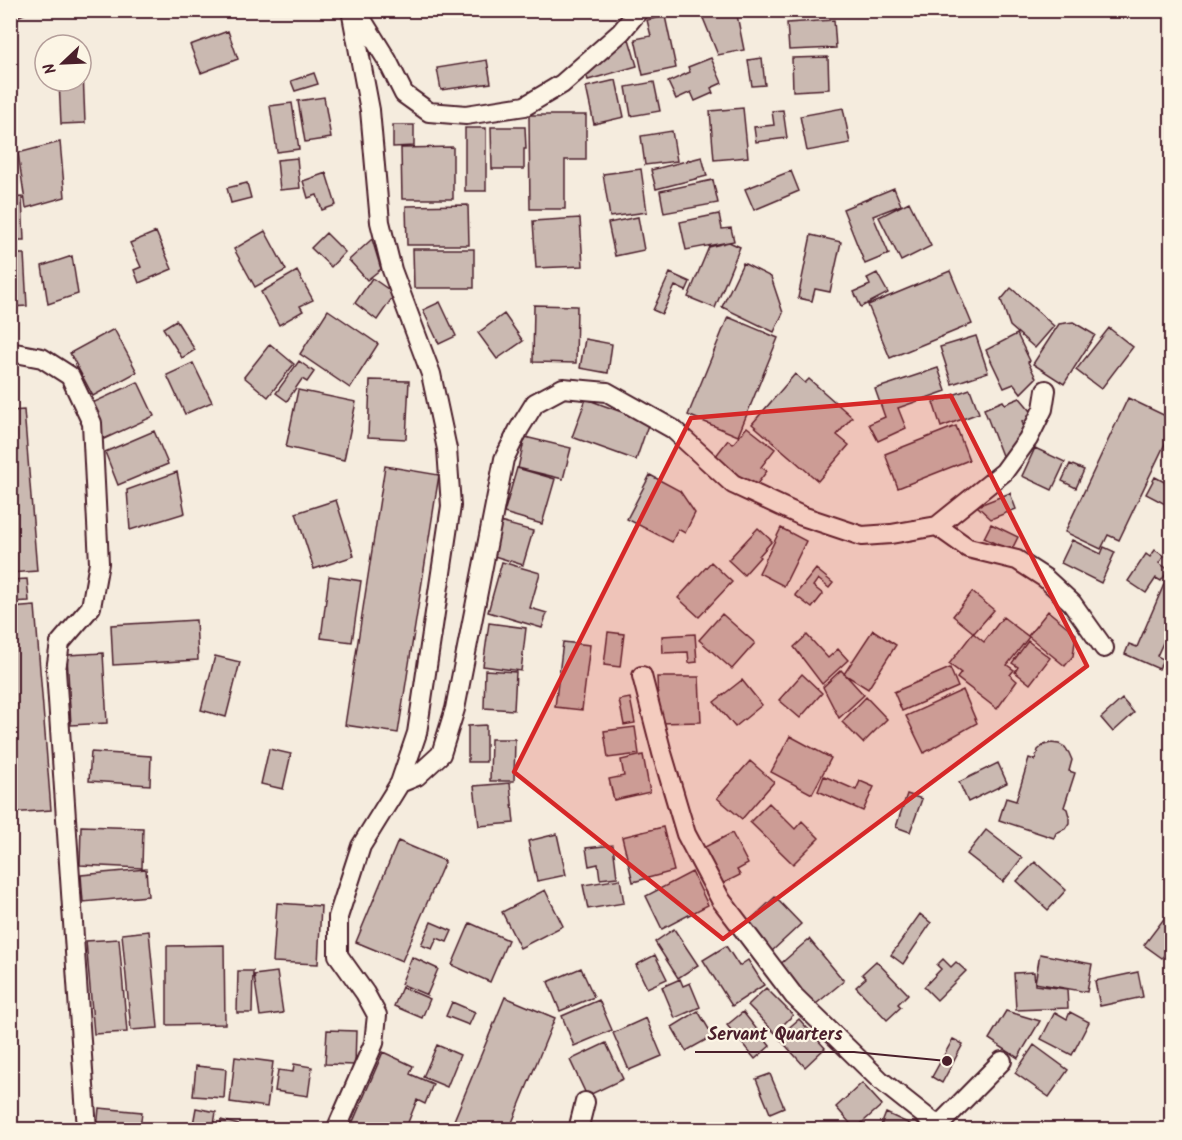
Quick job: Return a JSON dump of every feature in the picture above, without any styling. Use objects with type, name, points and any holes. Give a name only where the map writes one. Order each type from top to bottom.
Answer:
[{"type":"street","points":[[353,10],[387,60],[404,94],[429,112],[466,115],[525,106],[553,90],[621,32],[639,10]]},
{"type":"street","points":[[336,1130],[374,1043],[377,1016],[365,993],[338,955],[338,916],[361,846],[400,783],[417,733],[451,506],[447,449],[430,374],[392,270],[380,222],[370,110],[353,10]]},
{"type":"street","points":[[10,352],[42,358],[70,376],[92,423],[99,563],[91,607],[60,643],[56,670],[87,1130]]},
{"type":"street","points":[[400,783],[417,776],[441,754],[455,709],[504,459],[519,429],[536,404],[563,388],[607,392],[673,429],[733,484],[802,516],[862,536],[891,534],[937,526],[1004,472],[1028,439],[1043,409],[1046,390]]},
{"type":"street","points":[[937,526],[968,548],[1017,560],[1045,578],[1072,603],[1104,648]]},
{"type":"street","points":[[642,676],[686,834],[721,900],[794,996],[880,1080],[938,1128],[1002,1061]]},
{"type":"street","points":[[578,1130],[585,1102]]},
{"type":"highlighted area","points":[[951,396],[1087,666],[723,939],[514,772],[691,418]]},
{"type":"building","points":[[10,10],[33,10],[10,20]]},
{"type":"building","points":[[736,10],[744,50],[718,55],[701,13]]},
{"type":"building","points":[[665,16],[676,68],[643,75],[635,39],[651,36],[647,20]]},
{"type":"building","points":[[834,20],[836,48],[789,50],[787,23]]},
{"type":"building","points":[[228,31],[238,59],[201,73],[190,45]]},
{"type":"building","points":[[629,39],[637,66],[588,80],[585,70],[589,58]]},
{"type":"building","points":[[828,57],[829,89],[793,91],[792,58]]},
{"type":"building","points":[[711,58],[722,83],[711,88],[713,93],[695,101],[691,92],[676,99],[668,82],[690,72],[688,67]]},
{"type":"building","points":[[762,58],[765,85],[752,86],[748,60]]},
{"type":"building","points":[[487,60],[491,83],[441,90],[437,68]]},
{"type":"building","points":[[314,73],[318,84],[295,91],[291,81]]},
{"type":"building","points":[[616,80],[624,117],[594,124],[586,87]]},
{"type":"building","points":[[654,82],[660,111],[631,116],[626,87]]},
{"type":"building","points":[[60,93],[84,93],[85,123],[61,124]]},
{"type":"building","points":[[324,97],[331,138],[305,142],[298,101]]},
{"type":"building","points":[[292,103],[299,149],[277,152],[270,106]]},
{"type":"building","points":[[743,108],[748,157],[714,160],[710,111]]},
{"type":"building","points":[[843,108],[850,143],[807,151],[800,116]]},
{"type":"building","points":[[783,110],[787,138],[756,142],[754,127],[774,125],[772,111]]},
{"type":"building","points":[[529,115],[586,115],[586,160],[565,160],[565,209],[530,209]]},
{"type":"building","points":[[393,125],[414,125],[414,146],[393,147]]},
{"type":"building","points":[[491,127],[525,127],[524,169],[492,169]]},
{"type":"building","points":[[465,128],[486,128],[486,191],[465,191]]},
{"type":"building","points":[[672,131],[677,161],[645,165],[641,136]]},
{"type":"building","points":[[60,142],[65,197],[26,208],[18,153]]},
{"type":"building","points":[[453,147],[453,199],[402,199],[401,148]]},
{"type":"building","points":[[702,157],[707,176],[656,189],[651,170]]},
{"type":"building","points":[[297,158],[300,188],[280,190],[277,160]]},
{"type":"building","points":[[641,169],[647,212],[610,217],[603,174]]},
{"type":"building","points":[[791,171],[799,191],[754,210],[745,189]]},
{"type":"building","points":[[326,173],[336,205],[322,210],[317,195],[308,198],[303,181]]},
{"type":"building","points":[[713,180],[718,203],[664,213],[660,191]]},
{"type":"building","points":[[247,183],[251,198],[231,203],[227,188]]},
{"type":"building","points":[[894,188],[901,205],[873,216],[889,254],[865,264],[843,209]]},
{"type":"building","points":[[22,197],[24,240],[10,240],[10,198]]},
{"type":"building","points":[[909,202],[931,246],[901,261],[879,217]]},
{"type":"building","points":[[468,205],[469,245],[407,245],[406,206]]},
{"type":"building","points":[[719,214],[722,229],[731,228],[734,241],[686,250],[680,222]]},
{"type":"building","points":[[638,217],[644,250],[615,256],[608,223]]},
{"type":"building","points":[[580,218],[583,266],[536,268],[533,221]]},
{"type":"building","points":[[265,231],[286,270],[255,287],[234,249]]},
{"type":"building","points":[[156,232],[172,269],[139,283],[134,270],[141,267],[130,243]]},
{"type":"building","points":[[326,233],[345,252],[331,267],[311,248]]},
{"type":"building","points":[[811,235],[841,242],[830,292],[815,289],[812,301],[798,298]]},
{"type":"building","points":[[372,239],[381,269],[367,280],[349,260]]},
{"type":"building","points":[[729,242],[740,247],[715,308],[688,297],[709,247]]},
{"type":"building","points":[[413,249],[474,249],[474,288],[414,288]]},
{"type":"building","points":[[10,254],[24,254],[27,306],[10,307]]},
{"type":"building","points":[[72,256],[78,294],[48,304],[42,266]]},
{"type":"building","points":[[743,263],[771,277],[783,313],[774,332],[722,307]]},
{"type":"building","points":[[297,271],[313,300],[300,306],[303,311],[279,325],[261,292]]},
{"type":"building","points":[[950,271],[972,324],[890,358],[868,305]]},
{"type":"building","points":[[670,273],[690,282],[686,291],[675,286],[662,314],[653,310]]},
{"type":"building","points":[[877,273],[888,293],[861,307],[854,292],[870,285],[867,278]]},
{"type":"building","points":[[372,278],[395,294],[377,320],[355,303]]},
{"type":"building","points":[[1011,288],[1054,326],[1035,348],[1010,326],[1001,300]]},
{"type":"building","points":[[440,302],[456,336],[439,344],[423,310]]},
{"type":"building","points":[[534,305],[577,306],[576,363],[533,362]]},
{"type":"building","points":[[328,310],[378,344],[350,388],[300,354]]},
{"type":"building","points":[[504,314],[523,341],[497,359],[478,333]]},
{"type":"building","points":[[728,317],[778,338],[738,436],[688,415]]},
{"type":"building","points":[[176,320],[195,350],[182,358],[163,328]]},
{"type":"building","points":[[1073,322],[1095,335],[1064,384],[1033,364],[1059,324]]},
{"type":"building","points":[[1109,328],[1133,347],[1101,389],[1076,370]]},
{"type":"building","points":[[114,329],[137,372],[93,396],[70,353]]},
{"type":"building","points":[[1017,334],[1036,378],[1021,393],[1014,384],[1004,388],[986,350]]},
{"type":"building","points":[[976,336],[988,372],[952,384],[940,347]]},
{"type":"building","points":[[585,339],[612,344],[608,373],[580,368]]},
{"type":"building","points":[[270,344],[294,364],[268,397],[244,377]]},
{"type":"building","points":[[299,361],[314,372],[307,382],[302,379],[287,401],[276,393]]},
{"type":"building","points":[[193,363],[212,402],[185,414],[167,375]]},
{"type":"building","points":[[938,368],[946,391],[898,408],[906,428],[878,441],[869,424],[885,417],[875,389]]},
{"type":"building","points":[[795,374],[805,383],[809,379],[852,417],[837,435],[849,445],[818,481],[752,424]]},
{"type":"building","points":[[370,380],[409,381],[406,439],[368,437]]},
{"type":"building","points":[[138,382],[154,416],[104,439],[88,405]]},
{"type":"building","points":[[970,389],[979,413],[941,427],[933,402]]},
{"type":"building","points":[[298,390],[356,402],[344,460],[286,447]]},
{"type":"building","points":[[1020,398],[1036,417],[1022,422],[1026,431],[1006,466],[984,409],[1003,401],[1005,404]]},
{"type":"building","points":[[1128,398],[1172,419],[1172,429],[1119,540],[1108,535],[1101,549],[1065,532]]},
{"type":"building","points":[[586,399],[649,422],[636,460],[572,437]]},
{"type":"building","points":[[24,410],[37,571],[10,573],[10,411]]},
{"type":"building","points":[[956,426],[969,460],[898,488],[885,454]]},
{"type":"building","points":[[747,427],[775,449],[761,467],[767,471],[754,488],[715,457],[728,440],[733,444]]},
{"type":"building","points":[[154,431],[168,464],[118,485],[105,452]]},
{"type":"building","points":[[525,437],[571,448],[563,479],[518,468]]},
{"type":"building","points":[[1035,448],[1065,462],[1052,490],[1022,476]]},
{"type":"building","points":[[1070,464],[1084,470],[1076,488],[1062,481]]},
{"type":"building","points":[[385,466],[439,475],[398,733],[345,725]]},
{"type":"building","points":[[517,468],[555,479],[542,524],[504,513]]},
{"type":"building","points":[[177,472],[185,513],[130,530],[127,490]]},
{"type":"building","points":[[650,475],[680,491],[695,513],[685,533],[678,529],[672,542],[627,519]]},
{"type":"building","points":[[1155,477],[1172,486],[1172,500],[1169,506],[1146,494]]},
{"type":"building","points":[[1010,493],[1016,509],[991,519],[977,506]]},
{"type":"building","points":[[336,500],[354,556],[314,569],[296,513]]},
{"type":"building","points":[[500,522],[533,531],[523,565],[491,555]]},
{"type":"building","points":[[991,524],[1018,537],[1011,551],[984,538]]},
{"type":"building","points":[[758,528],[772,541],[744,575],[728,560]]},
{"type":"building","points":[[781,528],[806,541],[784,586],[759,573]]},
{"type":"building","points":[[1072,540],[1101,554],[1104,547],[1115,552],[1101,583],[1061,563]]},
{"type":"building","points":[[1155,550],[1164,556],[1159,563],[1169,570],[1161,581],[1156,578],[1146,593],[1128,581],[1146,554],[1150,557]]},
{"type":"building","points":[[502,562],[540,573],[530,608],[547,613],[542,628],[488,612]]},
{"type":"building","points":[[711,562],[732,582],[699,617],[678,598]]},
{"type":"building","points":[[816,569],[833,583],[829,588],[818,579],[813,586],[823,594],[812,608],[795,595]]},
{"type":"building","points":[[329,576],[361,581],[352,642],[321,638]]},
{"type":"building","points":[[27,579],[29,601],[10,602],[10,580]]},
{"type":"building","points":[[1165,582],[1172,585],[1172,623],[1157,656],[1163,659],[1159,669],[1125,654],[1129,644],[1137,647]]},
{"type":"building","points":[[972,592],[994,610],[974,633],[953,616]]},
{"type":"building","points":[[35,606],[51,810],[10,813],[10,608]]},
{"type":"building","points":[[1048,611],[1076,634],[1073,656],[1065,666],[1028,636]]},
{"type":"building","points":[[722,614],[755,643],[732,669],[699,640]]},
{"type":"building","points":[[1003,617],[1029,637],[1007,665],[1014,670],[1010,675],[1017,681],[997,709],[957,678],[961,673],[949,664],[973,633],[984,642]]},
{"type":"building","points":[[196,620],[198,660],[113,665],[111,625]]},
{"type":"building","points":[[489,623],[526,628],[521,671],[483,666]]},
{"type":"building","points":[[873,630],[896,645],[868,689],[844,674]]},
{"type":"building","points":[[608,632],[624,634],[620,667],[604,665]]},
{"type":"building","points":[[695,634],[697,662],[689,663],[688,652],[663,653],[662,636]]},
{"type":"building","points":[[807,635],[828,658],[838,649],[848,660],[822,684],[794,647]]},
{"type":"building","points":[[1028,641],[1050,658],[1030,684],[1015,672],[1018,667],[1012,663]]},
{"type":"building","points":[[563,642],[590,645],[582,710],[555,707]]},
{"type":"building","points":[[103,653],[107,723],[71,725],[67,655]]},
{"type":"building","points":[[215,656],[240,662],[226,717],[201,710]]},
{"type":"building","points":[[950,668],[958,687],[902,711],[894,692]]},
{"type":"building","points":[[485,670],[516,672],[514,710],[484,708]]},
{"type":"building","points":[[841,670],[864,695],[839,718],[823,687]]},
{"type":"building","points":[[802,674],[822,693],[800,718],[779,700]]},
{"type":"building","points":[[657,677],[699,677],[701,722],[659,723]]},
{"type":"building","points":[[742,680],[762,705],[735,727],[714,702]]},
{"type":"building","points":[[963,690],[977,723],[924,753],[906,716]]},
{"type":"building","points":[[866,697],[887,719],[863,743],[842,722]]},
{"type":"building","points":[[630,698],[635,723],[624,725],[619,700]]},
{"type":"building","points":[[1122,699],[1134,713],[1113,732],[1101,718]]},
{"type":"building","points":[[486,725],[486,762],[468,762],[468,726]]},
{"type":"building","points":[[635,727],[639,754],[608,758],[604,731]]},
{"type":"building","points":[[790,736],[831,758],[812,794],[771,772]]},
{"type":"building","points":[[491,739],[515,739],[514,781],[490,781]]},
{"type":"building","points":[[1051,743],[1065,747],[1072,760],[1069,771],[1075,773],[1064,807],[1067,809],[1069,823],[1065,829],[1056,833],[1054,838],[999,820],[1006,798],[1016,801],[1029,758],[1035,760],[1038,750]]},
{"type":"building","points":[[269,749],[291,754],[283,789],[261,784]]},
{"type":"building","points":[[91,752],[151,756],[150,785],[89,781]]},
{"type":"building","points":[[643,755],[650,792],[614,800],[609,779],[624,776],[621,760]]},
{"type":"building","points":[[750,761],[774,782],[742,819],[717,798]]},
{"type":"building","points":[[998,763],[1007,783],[968,802],[959,782]]},
{"type":"building","points":[[824,776],[856,790],[860,781],[874,787],[863,811],[818,791]]},
{"type":"building","points":[[510,783],[514,823],[479,826],[474,786]]},
{"type":"building","points":[[907,794],[922,799],[910,832],[896,827]]},
{"type":"building","points":[[769,803],[795,829],[802,821],[819,838],[793,864],[750,822]]},
{"type":"building","points":[[81,826],[143,828],[142,868],[80,865]]},
{"type":"building","points":[[663,827],[674,871],[633,882],[622,837]]},
{"type":"building","points":[[986,830],[1022,858],[1003,882],[967,854]]},
{"type":"building","points":[[732,833],[748,864],[737,870],[740,875],[718,886],[699,850]]},
{"type":"building","points":[[557,834],[566,875],[537,881],[528,841]]},
{"type":"building","points":[[398,841],[445,861],[402,961],[356,942]]},
{"type":"building","points":[[613,845],[617,877],[600,879],[598,864],[589,866],[586,848]]},
{"type":"building","points":[[1035,862],[1066,890],[1048,910],[1017,881]]},
{"type":"building","points":[[146,869],[148,896],[83,902],[81,875]]},
{"type":"building","points":[[692,872],[708,905],[662,929],[646,896]]},
{"type":"building","points":[[620,879],[624,903],[588,909],[583,885]]},
{"type":"building","points":[[545,890],[563,926],[520,948],[502,912]]},
{"type":"building","points":[[775,897],[801,924],[772,951],[747,923]]},
{"type":"building","points":[[277,903],[321,906],[318,964],[273,962]]},
{"type":"building","points":[[920,914],[931,923],[903,964],[891,955]]},
{"type":"building","points":[[1166,916],[1172,921],[1172,945],[1162,958],[1144,945]]},
{"type":"building","points":[[431,922],[452,931],[447,942],[437,938],[432,949],[421,945]]},
{"type":"building","points":[[470,923],[508,940],[490,982],[452,965]]},
{"type":"building","points":[[674,929],[698,965],[678,978],[655,942]]},
{"type":"building","points":[[149,931],[158,1028],[131,1030],[122,934]]},
{"type":"building","points":[[119,939],[127,1032],[94,1034],[86,941]]},
{"type":"building","points":[[809,939],[844,981],[811,1008],[777,967]]},
{"type":"building","points":[[224,945],[225,1024],[167,1025],[167,946]]},
{"type":"building","points":[[726,946],[739,966],[748,960],[764,985],[732,1006],[703,960]]},
{"type":"building","points":[[1040,954],[1092,964],[1087,992],[1035,983]]},
{"type":"building","points":[[655,955],[667,979],[647,988],[636,965]]},
{"type":"building","points":[[412,957],[438,969],[427,995],[401,984]]},
{"type":"building","points":[[943,959],[951,967],[956,962],[966,971],[937,1000],[924,987],[941,969],[937,965]]},
{"type":"building","points":[[876,961],[908,994],[898,1004],[901,1007],[887,1020],[856,987],[866,978],[862,974]]},
{"type":"building","points":[[581,968],[594,997],[560,1011],[548,982]]},
{"type":"building","points":[[238,971],[253,971],[252,1013],[237,1013]]},
{"type":"building","points":[[277,972],[283,1013],[260,1016],[254,975]]},
{"type":"building","points":[[1034,972],[1035,985],[1067,989],[1068,1008],[1016,1010],[1014,973]]},
{"type":"building","points":[[1138,972],[1143,997],[1100,1006],[1095,981]]},
{"type":"building","points":[[680,979],[683,986],[690,983],[700,1007],[675,1018],[662,987]]},
{"type":"building","points":[[402,987],[430,999],[422,1018],[394,1006]]},
{"type":"building","points":[[766,988],[793,1015],[775,1033],[748,1005]]},
{"type":"building","points":[[505,997],[555,1018],[509,1130],[450,1130]]},
{"type":"building","points":[[599,1000],[612,1030],[574,1046],[562,1016]]},
{"type":"building","points":[[452,1002],[475,1012],[469,1025],[446,1016]]},
{"type":"building","points":[[698,1011],[713,1036],[686,1051],[672,1027]]},
{"type":"building","points":[[1006,1011],[1040,1021],[1018,1058],[989,1039]]},
{"type":"building","points":[[743,1012],[770,1046],[755,1059],[727,1025]]},
{"type":"building","points":[[1055,1012],[1067,1019],[1070,1012],[1089,1022],[1072,1055],[1041,1039]]},
{"type":"building","points":[[646,1018],[662,1056],[629,1070],[613,1033]]},
{"type":"building","points":[[799,1019],[825,1048],[805,1067],[778,1037]]},
{"type":"building","points":[[327,1030],[356,1031],[355,1065],[325,1064]]},
{"type":"building","points":[[953,1039],[963,1044],[942,1083],[932,1077]]},
{"type":"building","points":[[606,1043],[623,1079],[587,1096],[570,1060]]},
{"type":"building","points":[[437,1045],[460,1055],[447,1087],[423,1077]]},
{"type":"building","points":[[1034,1045],[1068,1070],[1049,1097],[1015,1073]]},
{"type":"building","points":[[383,1052],[413,1066],[410,1074],[433,1084],[425,1104],[417,1100],[405,1130],[365,1130],[352,1124]]},
{"type":"building","points":[[235,1057],[273,1062],[267,1107],[230,1102]]},
{"type":"building","points":[[294,1064],[312,1067],[308,1096],[275,1091],[278,1070],[293,1072]]},
{"type":"building","points":[[196,1066],[226,1069],[224,1098],[193,1096]]},
{"type":"building","points":[[770,1074],[784,1107],[770,1113],[756,1079]]},
{"type":"building","points":[[862,1083],[882,1105],[855,1129],[836,1107]]},
{"type":"building","points":[[99,1108],[142,1112],[140,1130],[97,1130]]},
{"type":"building","points":[[196,1108],[216,1112],[213,1130],[192,1130]]},
{"type":"building","points":[[886,1113],[910,1124],[907,1130],[882,1130],[880,1128]]},
{"type":"building","points":[[221,1120],[239,1125],[238,1130],[219,1130]]},
{"type":"building","points":[[991,1121],[1000,1130],[983,1130]]},
{"type":"place","name":"Servant Quarters","points":[[947,1061]]}]
